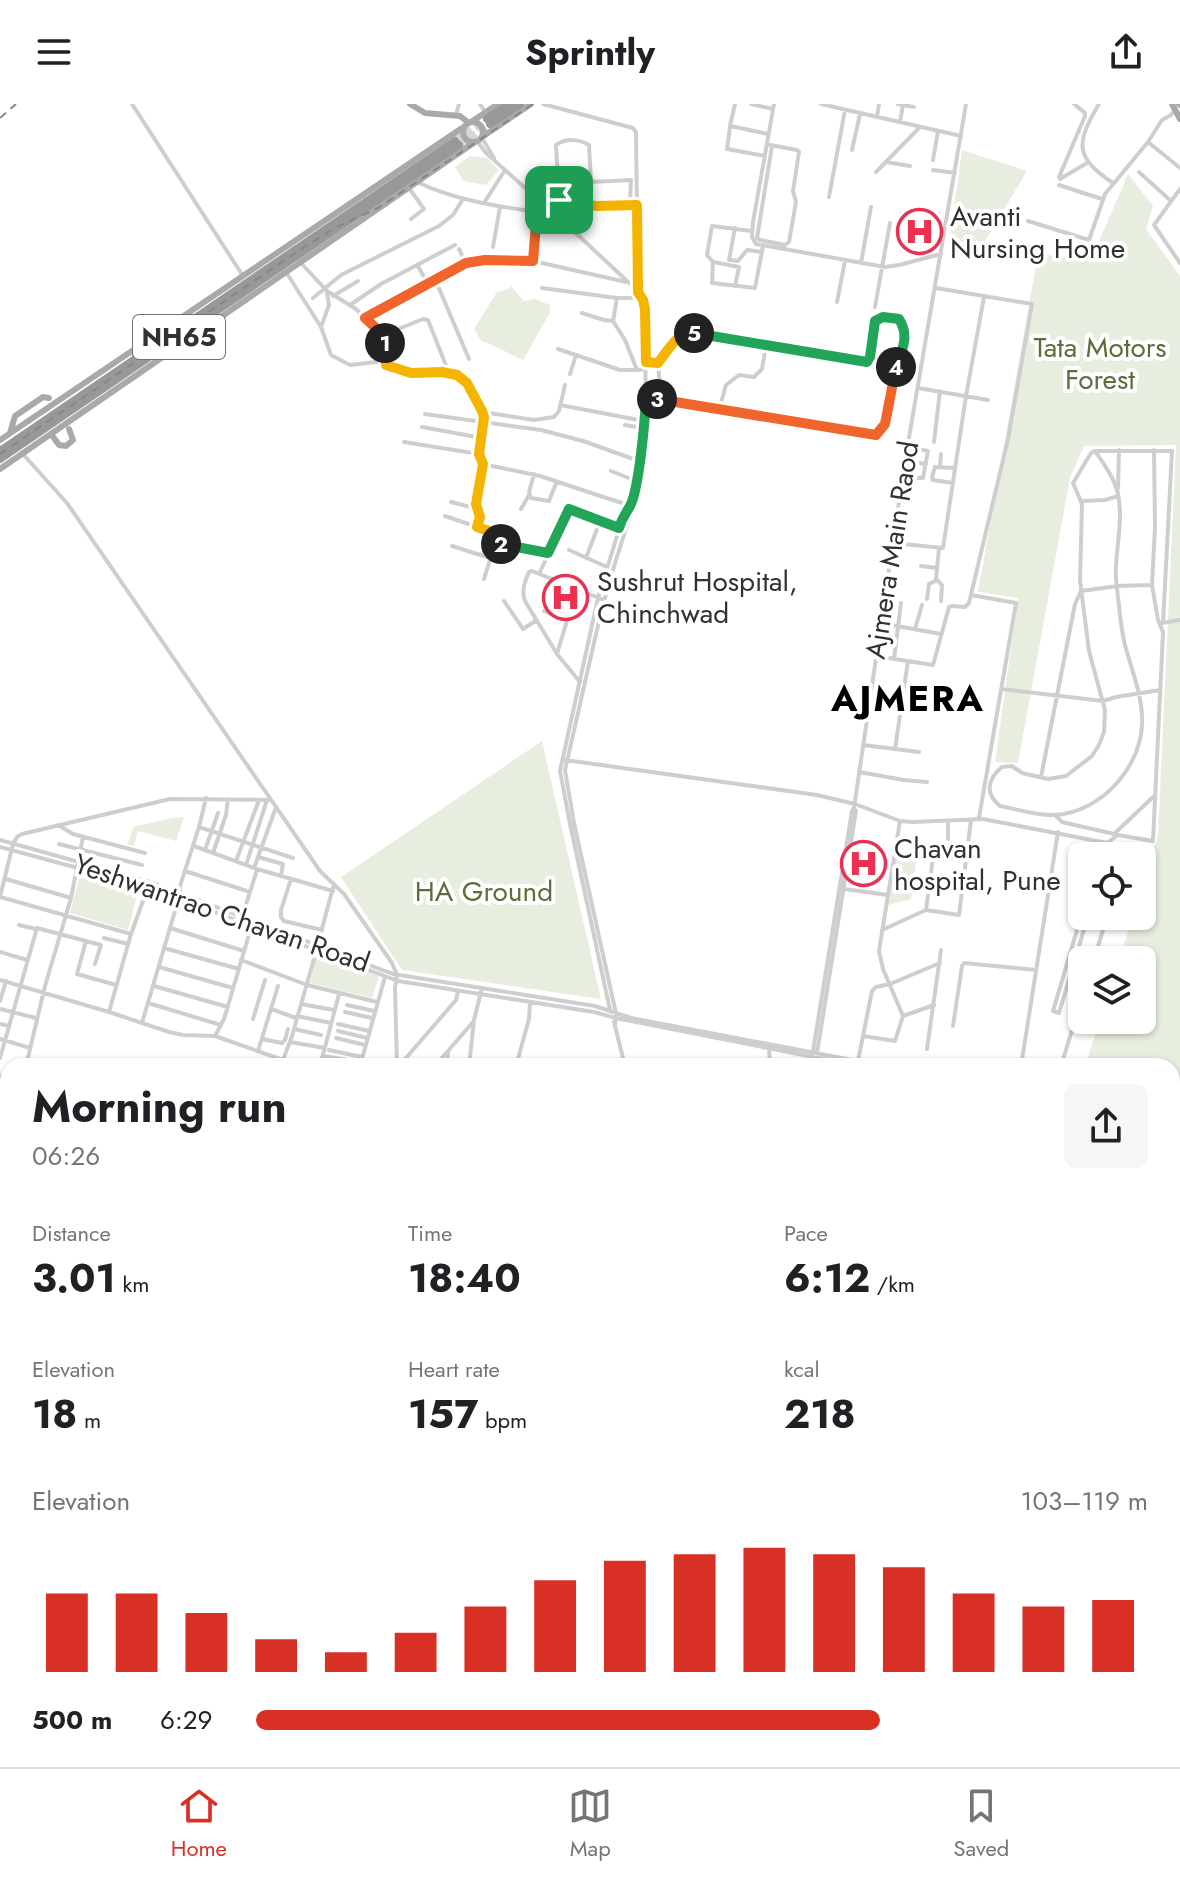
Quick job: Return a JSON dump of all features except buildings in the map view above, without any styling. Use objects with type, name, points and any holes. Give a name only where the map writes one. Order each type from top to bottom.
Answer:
[{"type":"highway","points":[[488,119],[509,104]]},
{"type":"highway","points":[[488,119],[520,104]]},
{"type":"highway","name":"NH65","points":[[0,451],[32,433],[325,237],[457,143],[311,238],[32,433],[0,459]]},
{"type":"highway","points":[[311,238],[326,220]]},
{"type":"highway","points":[[325,237],[353,226]]},
{"type":"main road","points":[[410,104],[425,113],[456,115],[468,124]]},
{"type":"main road","points":[[0,440],[468,124],[488,119],[498,104]]},
{"type":"main road","points":[[0,469],[531,104]]},
{"type":"main road","points":[[1176,106],[1180,119]]},
{"type":"main road","points":[[446,115],[468,124],[477,122],[483,132],[479,140]]},
{"type":"main road","points":[[468,124],[463,132],[465,138],[479,140]]},
{"type":"main road","points":[[10,433],[15,416],[43,397],[49,398]]},
{"type":"main road","points":[[51,434],[59,445],[66,446],[73,440],[69,429]]},
{"type":"street","points":[[132,104],[243,276]]},
{"type":"street","points":[[456,115],[459,104]]},
{"type":"street","points":[[480,104],[488,119]]},
{"type":"street","points":[[543,104],[635,130],[638,292]]},
{"type":"street","points":[[735,104],[727,149],[765,156]]},
{"type":"street","points":[[751,104],[773,107],[759,205],[752,231],[753,241],[763,249]]},
{"type":"street","points":[[821,104],[961,136]]},
{"type":"street","points":[[852,150],[865,104]]},
{"type":"street","points":[[876,118],[879,104]]},
{"type":"street","points":[[900,122],[901,104],[914,107]]},
{"type":"street","name":"Ajmera Main Raod","points":[[815,1055],[856,811],[854,806],[880,623],[966,104]]},
{"type":"street","points":[[1074,104],[1085,116],[1059,179],[1087,163]]},
{"type":"street","points":[[1099,104],[1091,117],[1083,148],[1087,163],[1113,183]]},
{"type":"street","points":[[1028,221],[1089,240],[1102,199],[1176,106]]},
{"type":"street","points":[[829,197],[845,110]]},
{"type":"street","points":[[730,126],[768,134]]},
{"type":"street","points":[[876,172],[920,127]]},
{"type":"street","points":[[933,160],[938,131]]},
{"type":"street","points":[[559,200],[555,149],[560,142],[573,139],[589,145],[591,182],[631,180],[630,205]]},
{"type":"street","points":[[479,140],[486,153],[638,292],[645,309],[646,398],[630,516],[604,600],[564,760],[574,823],[623,1058]]},
{"type":"street","points":[[1148,142],[1180,168]]},
{"type":"street","points":[[769,145],[799,152],[793,191],[796,202],[788,243],[785,245],[757,238],[765,156],[769,145]]},
{"type":"street","points":[[886,162],[910,166]]},
{"type":"street","points":[[484,203],[505,170]]},
{"type":"street","points":[[933,170],[955,173]]},
{"type":"street","points":[[1139,172],[1171,201]]},
{"type":"street","points":[[417,182],[463,199],[537,212]]},
{"type":"street","points":[[1059,185],[1102,199]]},
{"type":"street","points":[[409,188],[424,209],[411,219]]},
{"type":"street","points":[[1180,189],[1154,225],[1180,263]]},
{"type":"street","points":[[313,298],[341,275],[439,226],[453,215],[463,199]]},
{"type":"street","points":[[549,209],[559,200],[597,206],[637,205]]},
{"type":"street","points":[[533,261],[537,212],[544,204]]},
{"type":"street","points":[[493,247],[500,207]]},
{"type":"street","points":[[861,263],[871,207]]},
{"type":"street","points":[[567,225],[581,209]]},
{"type":"street","points":[[572,219],[582,229],[577,234]]},
{"type":"street","points":[[875,307],[890,223]]},
{"type":"street","points":[[735,286],[739,267],[713,262],[707,255],[712,226],[752,231]]},
{"type":"street","points":[[735,228],[729,260],[738,261],[747,250],[763,249],[882,266],[899,265],[941,254]]},
{"type":"street","points":[[350,305],[381,284],[457,247],[466,263]]},
{"type":"street","points":[[713,262],[712,283],[755,288],[763,249]]},
{"type":"street","points":[[365,318],[466,263],[485,260],[533,261],[628,282]]},
{"type":"street","points":[[837,302],[845,260]]},
{"type":"street","points":[[300,262],[326,290],[350,305],[378,330],[387,352],[386,365]]},
{"type":"street","points":[[418,266],[427,283]]},
{"type":"street","points":[[286,272],[321,327],[331,355],[350,365],[376,362],[411,373],[449,373],[467,383],[483,412],[484,422],[479,454],[483,464],[476,504],[480,517],[477,527]]},
{"type":"street","points":[[435,279],[469,359]]},
{"type":"street","points":[[333,296],[358,281]]},
{"type":"street","points":[[542,288],[617,298],[642,298]]},
{"type":"street","points":[[876,656],[933,665],[949,606],[967,607],[1008,439],[1032,304],[936,288]]},
{"type":"street","points":[[321,327],[329,305],[326,290]]},
{"type":"street","points":[[893,543],[943,548],[985,296]]},
{"type":"street","points":[[617,298],[613,321],[625,340],[637,370]]},
{"type":"street","points":[[582,313],[613,321]]},
{"type":"street","points":[[646,398],[876,435],[885,424],[896,366],[905,342],[903,326],[899,319],[883,317],[875,321],[867,362],[687,332],[681,334],[658,363],[664,399]]},
{"type":"street","points":[[396,330],[423,319],[428,320],[449,373]]},
{"type":"street","points":[[721,403],[726,385],[736,376],[757,376],[764,364],[766,346]]},
{"type":"street","points":[[558,349],[620,370],[646,369]]},
{"type":"street","points":[[570,374],[576,355]]},
{"type":"street","points":[[646,362],[658,363]]},
{"type":"street","points":[[483,412],[539,420],[556,416],[565,385]]},
{"type":"street","points":[[918,388],[988,400]]},
{"type":"street","points":[[934,442],[940,391]]},
{"type":"street","points":[[560,405],[644,421]]},
{"type":"street","points":[[425,414],[566,436],[639,461]]},
{"type":"street","points":[[625,425],[643,428]]},
{"type":"street","points":[[422,427],[482,438]]},
{"type":"street","points":[[404,442],[479,454]]},
{"type":"street","points":[[905,477],[923,478],[926,464],[928,451],[912,448],[907,461],[926,464]]},
{"type":"street","points":[[1119,450],[1117,586],[1124,642],[1142,711],[1142,732],[1136,753],[1125,773],[1112,787],[1092,804],[1079,810],[1047,815],[1000,806],[991,798],[989,793],[994,776],[1002,767],[1012,766],[1022,773],[1053,779],[1078,769],[1096,751],[1106,726],[1103,701],[1089,651],[1079,567],[1082,501],[1073,483],[1095,451],[1119,450],[1172,451],[1161,623]]},
{"type":"street","points":[[1108,842],[1118,835],[1153,841],[1163,632],[1152,585],[1154,450]]},
{"type":"street","points":[[1095,451],[1118,494]]},
{"type":"street","points":[[22,453],[67,503],[268,800],[320,871],[344,894],[390,960],[397,978],[398,1058]]},
{"type":"street","points":[[940,467],[941,454]]},
{"type":"street","points":[[483,464],[534,474],[631,506]]},
{"type":"street","points":[[953,483],[933,480],[934,468],[955,468]]},
{"type":"street","points":[[611,471],[636,481]]},
{"type":"street","points":[[521,509],[529,495],[534,474]]},
{"type":"street","points":[[529,495],[549,501],[557,481]]},
{"type":"street","points":[[1082,501],[1105,500],[1118,494]]},
{"type":"street","points":[[451,502],[478,509]]},
{"type":"street","points":[[582,683],[598,598],[624,513],[631,506]]},
{"type":"street","points":[[539,574],[569,509],[619,528]]},
{"type":"street","points":[[445,516],[498,534],[507,546]]},
{"type":"street","points":[[586,558],[600,521]]},
{"type":"street","points":[[484,579],[498,534]]},
{"type":"street","points":[[495,543],[548,553]]},
{"type":"street","points":[[452,546],[490,558]]},
{"type":"street","points":[[936,581],[939,548]]},
{"type":"street","points":[[569,550],[608,567]]},
{"type":"street","points":[[921,566],[937,568]]},
{"type":"street","points":[[582,683],[557,654],[523,592],[532,571],[604,600]]},
{"type":"street","points":[[927,599],[929,584],[936,581]]},
{"type":"street","points":[[936,581],[942,585],[941,601]]},
{"type":"street","points":[[1081,591],[1152,585]]},
{"type":"street","points":[[557,654],[576,590]]},
{"type":"street","points":[[1041,777],[1075,604],[1081,591]]},
{"type":"street","points":[[971,595],[1016,603],[979,818]]},
{"type":"street","points":[[504,601],[523,629],[537,620]]},
{"type":"street","points":[[894,659],[901,603]]},
{"type":"street","points":[[915,629],[922,605]]},
{"type":"street","points":[[544,611],[567,620]]},
{"type":"street","points":[[1161,623],[1180,620]]},
{"type":"street","points":[[880,623],[941,634]]},
{"type":"street","points":[[895,749],[908,661]]},
{"type":"street","points":[[1001,689],[1103,701],[1160,690]]},
{"type":"street","points":[[863,745],[919,752]]},
{"type":"street","points":[[564,760],[817,795],[900,821],[979,818],[1103,842]]},
{"type":"street","points":[[859,772],[927,782]]},
{"type":"street","points":[[1056,815],[1062,822],[1114,834],[1154,796]]},
{"type":"street","points":[[142,1023],[206,798]]},
{"type":"street","points":[[131,934],[0,897],[15,839],[22,834],[170,799],[268,800]]},
{"type":"street","points":[[213,853],[228,799]]},
{"type":"street","points":[[236,861],[259,800]]},
{"type":"street","points":[[246,865],[268,800]]},
{"type":"street","points":[[242,917],[258,857],[276,809]]},
{"type":"street","points":[[205,850],[218,813]]},
{"type":"street","points":[[882,930],[926,910],[959,915],[971,820]]},
{"type":"street","points":[[863,1036],[895,1041],[903,1016],[880,958],[900,821]]},
{"type":"street","points":[[948,821],[948,839]]},
{"type":"street","points":[[58,825],[69,833],[145,853]]},
{"type":"street","points":[[199,827],[293,858]]},
{"type":"street","points":[[1022,1058],[1058,832]]},
{"type":"street","points":[[28,1058],[71,898],[83,837]]},
{"type":"street","name":"Yeshwantrao Chavan Road","points":[[0,840],[13,847],[149,884],[397,978]]},
{"type":"street","points":[[59,844],[142,865]]},
{"type":"street","points":[[193,846],[256,869],[333,891]]},
{"type":"street","name":"Yeshwantrao Chavan Road","points":[[0,847],[13,847]]},
{"type":"street","points":[[258,857],[283,864],[281,876]]},
{"type":"street","points":[[894,857],[966,858]]},
{"type":"street","points":[[926,910],[933,858]]},
{"type":"street","points":[[185,871],[250,892]]},
{"type":"street","points":[[6,879],[71,898]]},
{"type":"street","points":[[291,879],[281,910],[282,919],[322,930]]},
{"type":"street","points":[[109,1012],[149,884]]},
{"type":"street","points":[[262,1039],[282,1043],[297,1017],[334,884]]},
{"type":"street","points":[[843,891],[888,895]]},
{"type":"street","name":"Yeshwantrao Chavan Road","points":[[179,897],[242,917],[252,924]]},
{"type":"street","points":[[215,1036],[228,1007],[252,924]]},
{"type":"street","points":[[19,925],[101,945],[95,964]]},
{"type":"street","points":[[170,928],[244,951]]},
{"type":"street","points":[[0,1058],[2,1040],[9,1026],[36,929]]},
{"type":"street","points":[[104,938],[128,944]]},
{"type":"street","points":[[86,941],[77,974],[116,985]]},
{"type":"street","points":[[164,948],[239,969]]},
{"type":"street","points":[[927,1049],[941,950]]},
{"type":"street","points":[[0,952],[27,960]]},
{"type":"street","points":[[241,960],[307,985],[377,1002]]},
{"type":"street","points":[[859,1058],[872,991],[940,963]]},
{"type":"street","points":[[953,1026],[964,963],[1036,970]]},
{"type":"street","points":[[159,967],[233,988]]},
{"type":"street","points":[[1068,971],[1059,1013],[1053,1011],[1068,971]]},
{"type":"street","points":[[362,1058],[386,974]]},
{"type":"street","points":[[397,978],[458,991],[482,991]]},
{"type":"street","points":[[397,978],[530,999],[829,1058]]},
{"type":"street","points":[[253,1019],[265,980]]},
{"type":"street","points":[[0,1001],[3,981],[176,1034],[215,1036],[277,1058]]},
{"type":"street","points":[[154,986],[228,1007]]},
{"type":"street","points":[[258,1051],[278,986]]},
{"type":"street","points":[[405,1058],[456,1000],[458,991]]},
{"type":"street","points":[[470,1058],[474,1020],[482,991]]},
{"type":"street","points":[[336,1058],[323,1056],[339,994]]},
{"type":"street","points":[[518,1058],[529,1019],[530,999]]},
{"type":"street","points":[[148,1003],[221,1025]]},
{"type":"street","points":[[301,1004],[334,1010]]},
{"type":"street","points":[[347,1005],[374,1011]]},
{"type":"street","points":[[903,1016],[934,1005]]},
{"type":"street","points":[[0,1009],[38,1018]]},
{"type":"street","points":[[271,1009],[331,1023]]},
{"type":"street","points":[[345,1012],[372,1018]]},
{"type":"street","points":[[442,1058],[474,1020]]},
{"type":"street","points":[[0,1024],[9,1026]]},
{"type":"street","points":[[338,1024],[369,1031]]},
{"type":"street","points":[[291,1029],[321,1035]]},
{"type":"street","points":[[284,1058],[291,1029]]},
{"type":"street","points":[[338,1031],[367,1038]]},
{"type":"street","points":[[1063,1058],[1071,1034]]},
{"type":"street","points":[[336,1038],[365,1045]]},
{"type":"street","points":[[2,1040],[30,1048]]},
{"type":"street","points":[[290,1042],[327,1049],[351,1058]]},
{"type":"street","points":[[769,1046],[770,1058]]},
{"type":"street","points":[[448,1058],[449,1050]]},
{"type":"street","points":[[815,1055],[819,1058]]},
{"type":"green space","points":[[962,150],[1027,171],[979,251],[948,249]]},
{"type":"green space","points":[[470,156],[487,158],[499,170],[486,185],[464,181],[455,167]]},
{"type":"green space","name":"Tata Motors Forest","points":[[1128,174],[1153,206],[1146,229],[1180,276],[1180,1058],[1088,1058],[1095,1034],[1156,1034],[1156,946],[1123,946],[1129,930],[1156,930],[1156,842],[1176,445],[1084,446],[1070,478],[1018,763],[995,762],[1018,598],[978,592],[1038,254],[1091,260]]},
{"type":"green space","points":[[511,286],[524,301],[535,299],[550,305],[550,313],[523,360],[481,341],[474,329],[497,292]]},
{"type":"green space","name":"HA Ground","points":[[542,741],[601,999],[402,970],[341,877]]},
{"type":"green space","points":[[184,817],[176,841],[138,831],[134,846],[127,844],[134,827]]},
{"type":"green space","points":[[895,859],[916,861],[911,899],[888,905]]},
{"type":"green space","points":[[80,875],[138,892],[128,930],[70,913]]},
{"type":"green space","points":[[317,952],[379,976],[372,998],[310,983]]},
{"type":"tunnel","points":[[455,141],[487,119]]},
{"type":"tunnel","points":[[459,145],[490,124]]},
{"type":"railway","points":[[0,118],[16,104]]},
{"type":"railway","points":[[0,454],[304,247],[378,208],[533,104]]},
{"type":"place","name":"Avanti Nursing Home","points":[[919,232]]},
{"type":"place","name":"Sushrut Hospital, Chinchwad","points":[[566,597]]},
{"type":"place","name":"Chavan hospital, Pune","points":[[863,864]]},
{"type":"district","name":"AJMERA","points":[[908,698]]},
{"type":"route","points":[[559,200],[597,206],[637,205],[638,292],[645,309],[646,362],[658,363],[681,334],[687,332],[867,362],[875,321],[883,317],[899,319],[905,342],[896,366],[885,424],[876,435],[871,435],[646,398],[631,506],[624,513],[619,528],[569,509],[548,553],[495,543],[498,534],[477,527],[480,517],[476,504],[483,464],[479,454],[484,417],[467,383],[449,373],[411,373],[386,365],[384,339],[365,318],[466,263],[485,260],[533,261],[537,212],[544,204],[549,209],[559,200]]}]
